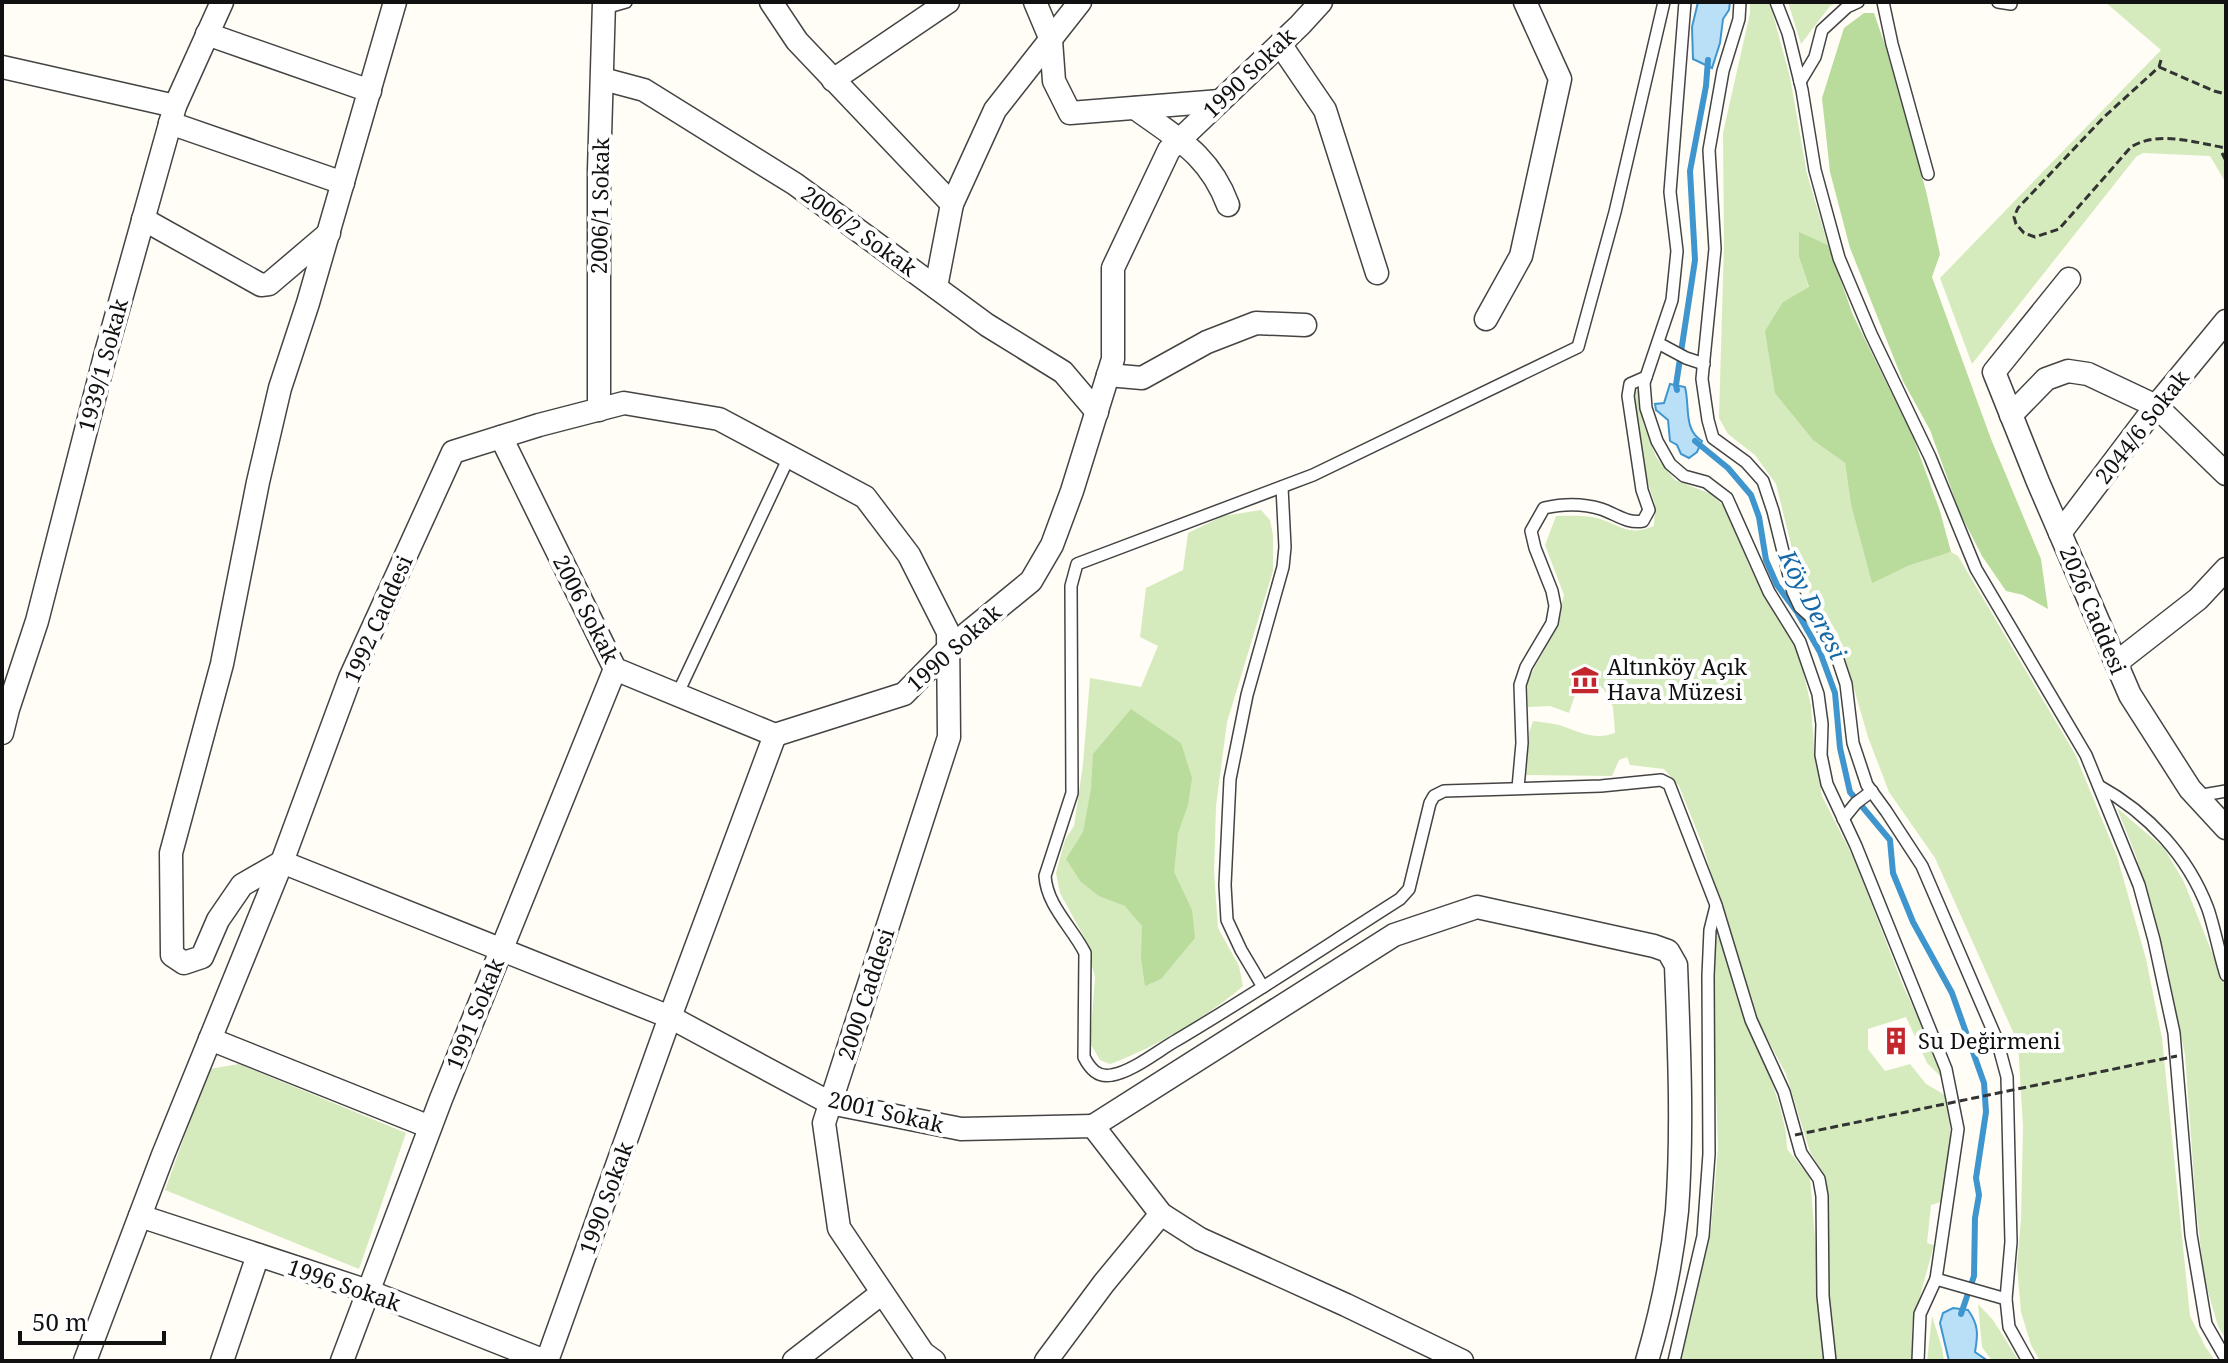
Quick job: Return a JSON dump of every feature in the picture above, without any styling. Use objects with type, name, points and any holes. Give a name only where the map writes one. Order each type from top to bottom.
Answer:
[{"type":"street","name":"1939/1 Sokak","points":[[2,733],[37,621],[105,356],[173,114],[222,2]]},
{"type":"street","points":[[282,862],[242,885],[218,920],[202,957],[184,963],[172,955],[171,853],[222,664],[280,388],[329,233],[395,2]]},
{"type":"street","points":[[771,2],[797,41],[952,204]]},
{"type":"street","points":[[833,80],[948,2]]},
{"type":"street","points":[[1035,2],[1051,40],[1054,81],[1070,113],[1220,101]]},
{"type":"street","points":[[936,287],[952,204],[995,110],[1080,2]]},
{"type":"street","name":"1990 Sokak","points":[[546,1361],[775,735],[904,694],[948,649],[1031,581],[1052,545],[1072,491],[1113,359],[1113,268],[1169,150],[1321,2]]},
{"type":"street","points":[[1486,319],[1521,256],[1560,79],[1525,2]]},
{"type":"street","name":"2006/1 Sokak","points":[[599,410],[599,170],[603,79],[612,4]]},
{"type":"street","points":[[207,34],[370,91]]},
{"type":"street","points":[[1280,44],[1325,110],[1377,273]]},
{"type":"street","points":[[2,67],[173,114],[343,183]]},
{"type":"street","name":"2006/2 Sokak","points":[[603,79],[644,90],[795,184],[987,325],[1063,372],[1097,412]]},
{"type":"street","points":[[1135,108],[1201,157],[1220,183],[1228,205]]},
{"type":"street","points":[[143,219],[261,285],[269,284],[329,233]]},
{"type":"street","name":"2026 Caddesi","points":[[2069,279],[1994,372],[2130,695],[2190,789],[2226,828]]},
{"type":"street","name":"2044/6 Sokak","points":[[2060,533],[2156,406],[2226,321]]},
{"type":"street","points":[[1108,375],[1142,378],[1207,342],[1256,323],[1305,325]]},
{"type":"street","points":[[2011,415],[2046,379],[2068,371],[2088,374],[2156,406],[2226,474]]},
{"type":"street","name":"1992 Caddesi","points":[[85,1361],[282,862],[350,678],[453,452],[624,403],[719,419],[865,497],[909,555],[948,632],[948,649]]},
{"type":"street","name":"2006 Sokak","points":[[501,437],[615,669],[775,735]]},
{"type":"street","points":[[2116,663],[2198,599],[2226,569]]},
{"type":"street","name":"2000 Caddesi","points":[[934,1361],[923,1353],[839,1228],[824,1123],[949,737],[948,649]]},
{"type":"street","name":"1991 Sokak","points":[[342,1361],[430,1127],[615,669]]},
{"type":"street","name":"2001 Sokak","points":[[282,862],[670,1017],[830,1103],[961,1129],[1093,1126]]},
{"type":"street","points":[[1462,1361],[1200,1239],[1161,1214],[1093,1126],[1394,935],[1477,907],[1654,946],[1668,951],[1676,965],[1680,1084],[1677,1212],[1660,1317],[1647,1361]]},
{"type":"street","points":[[210,1039],[430,1127]]},
{"type":"street","points":[[1046,1361],[1161,1214]]},
{"type":"street","name":"1996 Sokak","points":[[140,1216],[368,1291],[546,1361]]},
{"type":"street","points":[[222,1361],[258,1255]]},
{"type":"street","points":[[794,1361],[882,1293]]},
{"type":"lane","points":[[1664,2],[1615,212],[1578,347],[1313,475],[1077,564],[1071,586],[1072,793],[1045,876],[1046,889],[1085,953],[1084,1057],[1089,1068],[1100,1075],[1114,1075],[1263,987],[1400,899],[1409,889],[1434,796],[1444,791],[1601,786],[1661,780],[1669,784],[1716,905],[1751,1020],[1784,1092],[1801,1153],[1819,1179],[1822,1196],[1823,1296],[1830,1361]]},
{"type":"lane","points":[[1685,2],[1670,192],[1677,251],[1672,300],[1644,383],[1646,408],[1657,441],[1670,464],[1684,476],[1706,482],[1727,498],[1769,592],[1800,642],[1818,694],[1822,724],[1821,755],[1827,784],[1856,846],[1946,1069],[1958,1129],[1936,1279],[1920,1314],[1918,1361]]},
{"type":"lane","points":[[1740,2],[1739,19],[1723,71],[1709,150],[1715,249],[1702,379],[1708,420],[1713,438],[1746,462],[1763,481],[1793,592],[1800,607],[1821,626],[1836,654],[1846,684],[1853,743],[1867,785],[1922,866],[1997,1040],[2007,1077],[2011,1242],[2006,1299],[2009,1327],[2028,1361]]},
{"type":"lane","points":[[1776,2],[1788,33],[1815,170],[1839,258],[1871,334],[1930,457],[1976,569],[2086,755],[2139,885],[2174,1033],[2191,1235],[2206,1324],[2226,1359]]},
{"type":"lane","points":[[1800,82],[1815,57],[1822,30],[1847,7],[1858,2]]},
{"type":"lane","points":[[1883,2],[1928,174]]},
{"type":"lane","points":[[1998,2],[2011,4]]},
{"type":"lane","points":[[1658,343],[1704,364]]},
{"type":"lane","points":[[1518,788],[1522,743],[1520,685],[1526,667],[1552,623],[1555,606],[1531,531],[1544,508],[1565,504],[1599,508],[1633,523],[1643,521],[1649,510],[1642,490],[1628,396],[1630,384],[1646,377]]},
{"type":"lane","points":[[677,695],[789,457]]},
{"type":"lane","points":[[1263,987],[1227,920],[1225,885],[1230,779],[1247,695],[1283,567],[1282,487]]},
{"type":"lane","points":[[2099,786],[2125,801],[2180,855],[2207,908],[2226,975]]},
{"type":"lane","points":[[1843,819],[1856,803],[1872,791]]},
{"type":"lane","points":[[2197,796],[2226,791]]},
{"type":"lane","points":[[1674,1361],[1703,1236],[1709,1154],[1708,976],[1710,930],[1716,905]]},
{"type":"lane","points":[[1936,1279],[2006,1299]]},
{"type":"path","points":[[2161,60],[2159,67],[2104,117],[2018,208],[2014,217],[2016,224],[2024,233],[2035,237],[2059,229],[2131,147],[2140,141],[2178,140],[2226,148]]},
{"type":"path","points":[[2159,67],[2226,94]]},
{"type":"path","points":[[2222,153],[2226,161]]},
{"type":"path","points":[[1795,1135],[2177,1056]]},
{"type":"green space","points":[[1750,2],[1768,2],[1772,11],[1790,77],[1807,174],[1828,245],[1799,233],[1799,257],[1809,288],[1783,302],[1814,441],[1845,463],[1851,505],[1872,582],[1951,552],[1958,556],[2075,754],[2117,856],[2146,959],[2162,1038],[2190,1316],[2215,1361],[2040,1361],[2031,1345],[2021,1312],[2017,1266],[2023,1127],[2018,1043],[1935,858],[1889,792],[1868,737],[1838,634],[1799,577],[1776,484],[1755,455],[1728,434],[1719,418],[1724,245],[1723,133]]},
{"type":"green space","points":[[1788,2],[1838,2],[1830,6],[1801,44]]},
{"type":"green space","points":[[2105,2],[2226,2],[2226,183],[2210,156],[2143,153],[2136,157],[1972,364],[1940,278],[2161,50]]},
{"type":"green space","points":[[1864,13],[1874,13],[1926,191],[1940,254],[1932,277],[1991,439],[2041,559],[2048,609],[2023,595],[2006,591],[1982,556],[1960,513],[1930,430],[1903,381],[1850,248],[1830,172],[1822,98],[1844,28]]},
{"type":"green space","points":[[1799,232],[1828,245],[1853,315],[1913,437],[1940,511],[1951,552],[1908,566],[1872,583],[1851,505],[1845,463],[1814,441],[1775,393],[1765,331],[1783,302],[1809,287],[1799,257]]},
{"type":"green space","points":[[1635,388],[1641,394],[1643,423],[1656,457],[1675,480],[1711,494],[1726,508],[1748,563],[1799,653],[1811,706],[1815,759],[1822,796],[1854,859],[1943,1079],[1927,1063],[1906,1017],[1868,1029],[1868,1049],[1885,1071],[1910,1064],[1926,1084],[1945,1095],[1950,1122],[1948,1162],[1941,1202],[1931,1205],[1927,1243],[1934,1245],[1912,1325],[1912,1361],[1835,1361],[1829,1304],[1826,1178],[1810,1152],[1786,1074],[1752,1010],[1703,846],[1679,786],[1664,769],[1630,765],[1627,757],[1619,760],[1612,776],[1526,775],[1529,733],[1533,721],[1559,725],[1593,736],[1615,733],[1613,707],[1603,688],[1575,695],[1569,713],[1550,706],[1528,707],[1527,681],[1555,631],[1564,595],[1545,545],[1556,516],[1592,517],[1630,530],[1654,526],[1655,504],[1642,465],[1633,404]]},
{"type":"green space","points":[[1261,510],[1270,520],[1273,535],[1273,571],[1227,722],[1216,806],[1214,872],[1218,928],[1239,966],[1243,986],[1180,1030],[1110,1064],[1100,1060],[1090,1043],[1095,977],[1084,937],[1060,893],[1056,873],[1065,840],[1074,826],[1090,678],[1141,687],[1158,646],[1140,637],[1146,588],[1183,570],[1188,533],[1223,516]]},
{"type":"green space","points":[[1131,709],[1181,743],[1192,778],[1188,805],[1178,833],[1174,872],[1192,910],[1195,938],[1161,979],[1145,986],[1141,958],[1142,926],[1125,906],[1099,896],[1081,882],[1066,859],[1083,832],[1091,789],[1093,754]]},
{"type":"green space","points":[[2117,808],[2164,848],[2184,882],[2226,988],[2226,1339],[2218,1326],[2204,1278],[2185,1055],[2164,952],[2136,856]]},
{"type":"green space","points":[[1717,927],[1739,1004],[1780,1107],[1787,1149],[1810,1177],[1825,1361],[1679,1361],[1711,1230],[1718,1148],[1712,959]]},
{"type":"green space","points":[[239,1064],[406,1133],[359,1269],[165,1190],[209,1069]]},
{"type":"green space","points":[[1978,1304],[1993,1320],[2019,1361],[1992,1361],[1982,1347]]},
{"type":"green space","points":[[1932,1316],[1942,1348],[1944,1361],[1927,1361]]},
{"type":"water","points":[[1698,2],[1730,2],[1712,68],[1693,59],[1692,27]]},
{"type":"water","points":[[1670,384],[1685,387],[1690,424],[1702,441],[1697,452],[1689,458],[1670,441],[1668,420],[1656,410],[1655,404],[1664,403]]},
{"type":"water","points":[[1953,1308],[1968,1310],[1972,1315],[1977,1330],[1975,1352],[1988,1361],[1949,1361],[1940,1323],[1943,1313]]},
{"type":"waterway","name":"Köy Deresi","points":[[1677,390],[1695,260],[1690,171],[1708,60]]},
{"type":"waterway","name":"Köy Deresi","points":[[1695,441],[1728,468],[1751,495],[1759,517],[1766,560],[1777,585],[1820,652],[1835,693],[1840,748],[1850,792],[1890,840],[1893,873],[1913,922],[1952,993],[1984,1083],[1986,1112],[1976,1178],[1979,1195],[1975,1218],[1974,1276],[1961,1314]]},
{"type":"place","name":"Altınköy Açık Hava Müzesi","points":[[1585,680]]},
{"type":"place","name":"Su Değirmeni","points":[[1896,1041]]}]
